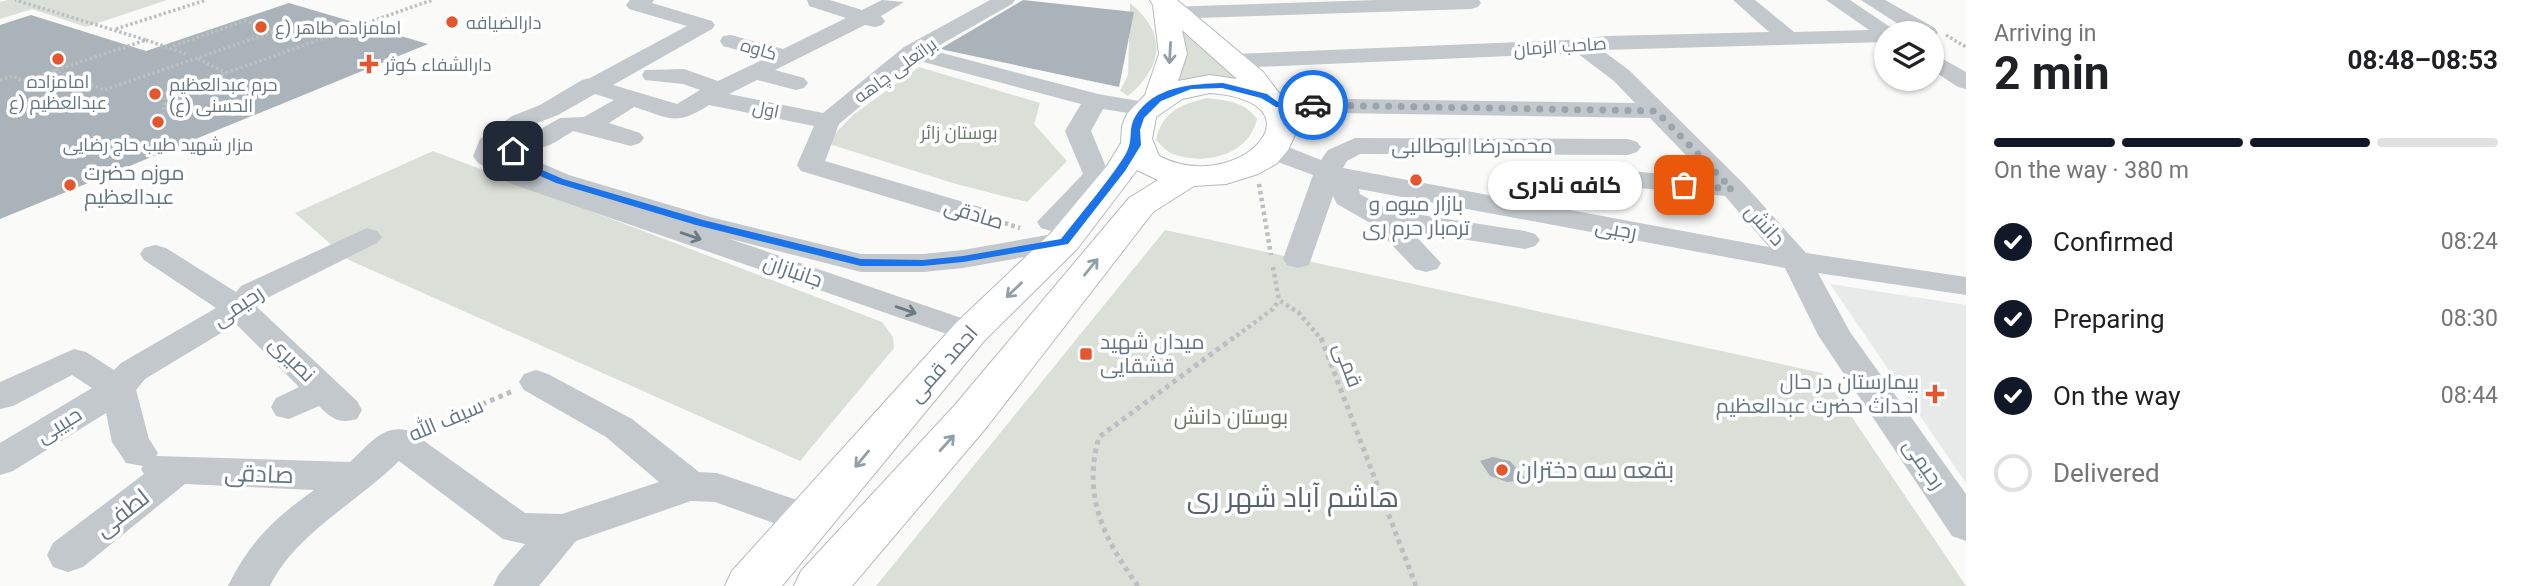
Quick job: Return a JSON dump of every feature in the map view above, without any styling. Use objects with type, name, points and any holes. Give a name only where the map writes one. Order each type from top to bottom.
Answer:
[{"type":"main road","points":[[1167,8],[1253,78],[1270,100],[1284,126],[1283,135],[1265,158],[1230,173],[1187,176],[1167,172],[1147,162],[1147,118],[1183,88],[1210,85],[1243,89],[1270,100]]},
{"type":"main road","name":"احمد قمی","points":[[751,586],[1058,232],[1120,171],[1147,118],[1173,54],[1167,8]]},
{"type":"main road","points":[[820,586],[970,417],[1141,205],[1187,176]]},
{"type":"street","points":[[568,119],[590,85],[705,25],[636,5],[644,0]]},
{"type":"street","name":"براتعلی چاهه","points":[[810,165],[828,121],[912,52],[1005,0]]},
{"type":"street","points":[[1743,0],[1789,39]]},
{"type":"street","points":[[1836,0],[1874,26]]},
{"type":"street","points":[[1871,0],[1907,21]]},
{"type":"street","points":[[816,2],[865,29]]},
{"type":"street","points":[[865,29],[894,2]]},
{"type":"street","points":[[1167,8],[1471,3]]},
{"type":"street","points":[[590,85],[680,113],[713,93],[839,31],[890,26]]},
{"type":"street","points":[[783,34],[815,43]]},
{"type":"street","name":"صاحب الزمان","points":[[1234,61],[1874,36]]},
{"type":"street","name":"کاوه","points":[[731,41],[787,57]]},
{"type":"street","points":[[1944,43],[1966,57]]},
{"type":"street","name":"دانش","points":[[1581,46],[1622,76],[1732,189],[1796,260]]},
{"type":"street","points":[[912,52],[1097,101],[1147,118]]},
{"type":"street","points":[[1944,68],[1966,82]]},
{"type":"street","points":[[755,72],[796,83]]},
{"type":"street","name":"اول","points":[[653,75],[678,78],[684,76],[765,118],[828,121]]},
{"type":"street","points":[[1270,100],[1656,111]]},
{"type":"street","points":[[1058,232],[1096,174],[1078,131],[1088,111],[1097,101]]},
{"type":"street","points":[[529,132],[624,104]]},
{"type":"street","points":[[568,119],[631,138]]},
{"type":"street","name":"جانبازان","points":[[529,132],[513,151],[532,169],[559,181],[700,223],[861,263],[950,261],[1058,232]]},
{"type":"street","name":"جانبازان","points":[[529,132],[489,144],[486,156],[519,177],[970,332]]},
{"type":"street","name":"محمدرضا ابوطالبی","points":[[1335,175],[1337,156],[1355,146],[1628,147]]},
{"type":"street","name":"رجبی","points":[[1265,158],[1335,175],[1796,260],[1966,286]]},
{"type":"street","name":"صادقی","points":[[810,165],[977,215]]},
{"type":"street","points":[[1563,173],[1732,189]]},
{"type":"street","points":[[1335,175],[1347,198],[1382,218],[1525,240]]},
{"type":"street","points":[[1298,259],[1335,175]]},
{"type":"street","points":[[1382,218],[1426,263]]},
{"type":"street","name":"رحیمی","points":[[118,389],[133,372],[239,308],[252,293],[367,237]]},
{"type":"street","name":"نصیری","points":[[155,254],[239,308],[334,399],[289,407]]},
{"type":"street","name":"رحیمی","points":[[1796,260],[1835,335],[1966,525]]},
{"type":"street","points":[[0,397],[74,360],[118,389],[131,442],[158,465]]},
{"type":"street","points":[[536,382],[619,428],[690,486]]},
{"type":"street","name":"حبیبی","points":[[0,461],[118,389]]},
{"type":"street","points":[[397,440],[517,528],[562,530],[690,486],[717,488],[810,520]]},
{"type":"street","name":"سیف الله","points":[[345,487],[397,440]]},
{"type":"street","name":"صادقی","points":[[158,465],[345,487]]},
{"type":"street","name":"لطفی","points":[[68,555],[95,518],[158,465]]},
{"type":"street","name":"صادقی","points":[[251,586],[266,554],[295,524],[345,487]]},
{"type":"street","points":[[514,586],[562,530]]},
{"type":"path","points":[[15,0],[115,29],[189,55]]},
{"type":"path","points":[[115,29],[206,0]]},
{"type":"path","points":[[163,114],[166,94],[229,74],[432,0]]},
{"type":"path","points":[[172,48],[245,22],[295,35]]},
{"type":"path","points":[[54,70],[104,90],[275,31]]},
{"type":"path","points":[[0,80],[13,76],[23,81],[146,40]]},
{"type":"path","points":[[198,59],[229,74]]},
{"type":"path","points":[[1138,586],[1119,561],[1095,506],[1091,486],[1092,466],[1099,437],[1273,309],[1279,300],[1265,158]]},
{"type":"path","name":"صادقی","points":[[977,215],[1036,232],[1058,232]]},
{"type":"path","name":"قمی","points":[[1279,300],[1299,313],[1321,338],[1416,586]]},
{"type":"path","name":"سیف الله","points":[[397,440],[536,382]]},
{"type":"shaded area","name":"بیمارستان در حال احداث حضرت عبدالعظیم","points":[[1830,284],[1966,305],[1966,483]]},
{"type":"green space","points":[[167,0],[86,27],[32,9],[0,19],[0,2]]},
{"type":"green space","points":[[1130,3],[1150,26],[1156,50],[1149,73],[1128,96],[1120,91],[1128,75]]},
{"type":"green space","points":[[1180,29],[1216,55],[1244,83],[1174,79]]},
{"type":"green space","name":"بوستان زائر","points":[[919,67],[1040,103],[1034,124],[1067,161],[1027,202],[956,184],[826,143],[853,115]]},
{"type":"green space","points":[[1207,98],[1235,103],[1252,113],[1257,119],[1245,141],[1224,154],[1198,159],[1171,153],[1156,140],[1163,122],[1174,111]]},
{"type":"green space","points":[[433,151],[882,322],[893,337],[894,348],[800,461],[349,260],[295,213]]},
{"type":"green space","name":"بوستان دانش","points":[[1165,230],[1822,373],[1966,586],[876,586]]},
{"type":"building","points":[[1023,0],[1134,12],[1119,87],[940,49]]},
{"type":"building","name":"حرم عبدالعظیم الحسنی (ع)","points":[[289,3],[428,44],[0,219],[0,25],[31,15],[146,51]]},
{"type":"building","name":"بقعه سه دختران","points":[[1493,457],[1510,461],[1527,480],[1507,482],[1490,476],[1480,461]]},
{"type":"way so far","points":[[1313,105],[1656,111],[1732,189],[1684,185]]},
{"type":"place","name":"دارالضیافه","points":[[452,22]]},
{"type":"place","name":"امامزاده طاهر (ع","points":[[261,27]]},
{"type":"place","name":"امامزاده عبدالعظیم (ع","points":[[58,59]]},
{"type":"place","name":"دارالشفاء کوثر","points":[[369,64]]},
{"type":"place","name":"حرم عبدالعظیم الحسنی (ع)","points":[[155,94]]},
{"type":"place","name":"مزار شهید طیب حاج رضایی","points":[[158,122]]},
{"type":"place","name":"بازار میوه و تره‌بار حرم ری","points":[[1416,180]]},
{"type":"place","name":"موزه حضرت عبدالعظیم","points":[[70,185]]},
{"type":"place","name":"کافه نادری","points":[[1684,185]]},
{"type":"place","name":"میدان شهید قشقایی","points":[[1086,354]]},
{"type":"place","name":"بیمارستان در حال احداث حضرت عبدالعظیم","points":[[1935,394]]},
{"type":"place","name":"بقعه سه دختران","points":[[1502,470]]},
{"type":"district","name":"هاشم آباد شهر ری","points":[[1293,497]]},
{"type":"route","points":[[513,151],[532,169],[559,181],[700,223],[861,263],[923,263],[963,259],[1064,241],[1120,171],[1136,145],[1135,130],[1140,117],[1158,99],[1175,91],[1191,86],[1223,85],[1264,96],[1276,105],[1313,105]]}]
